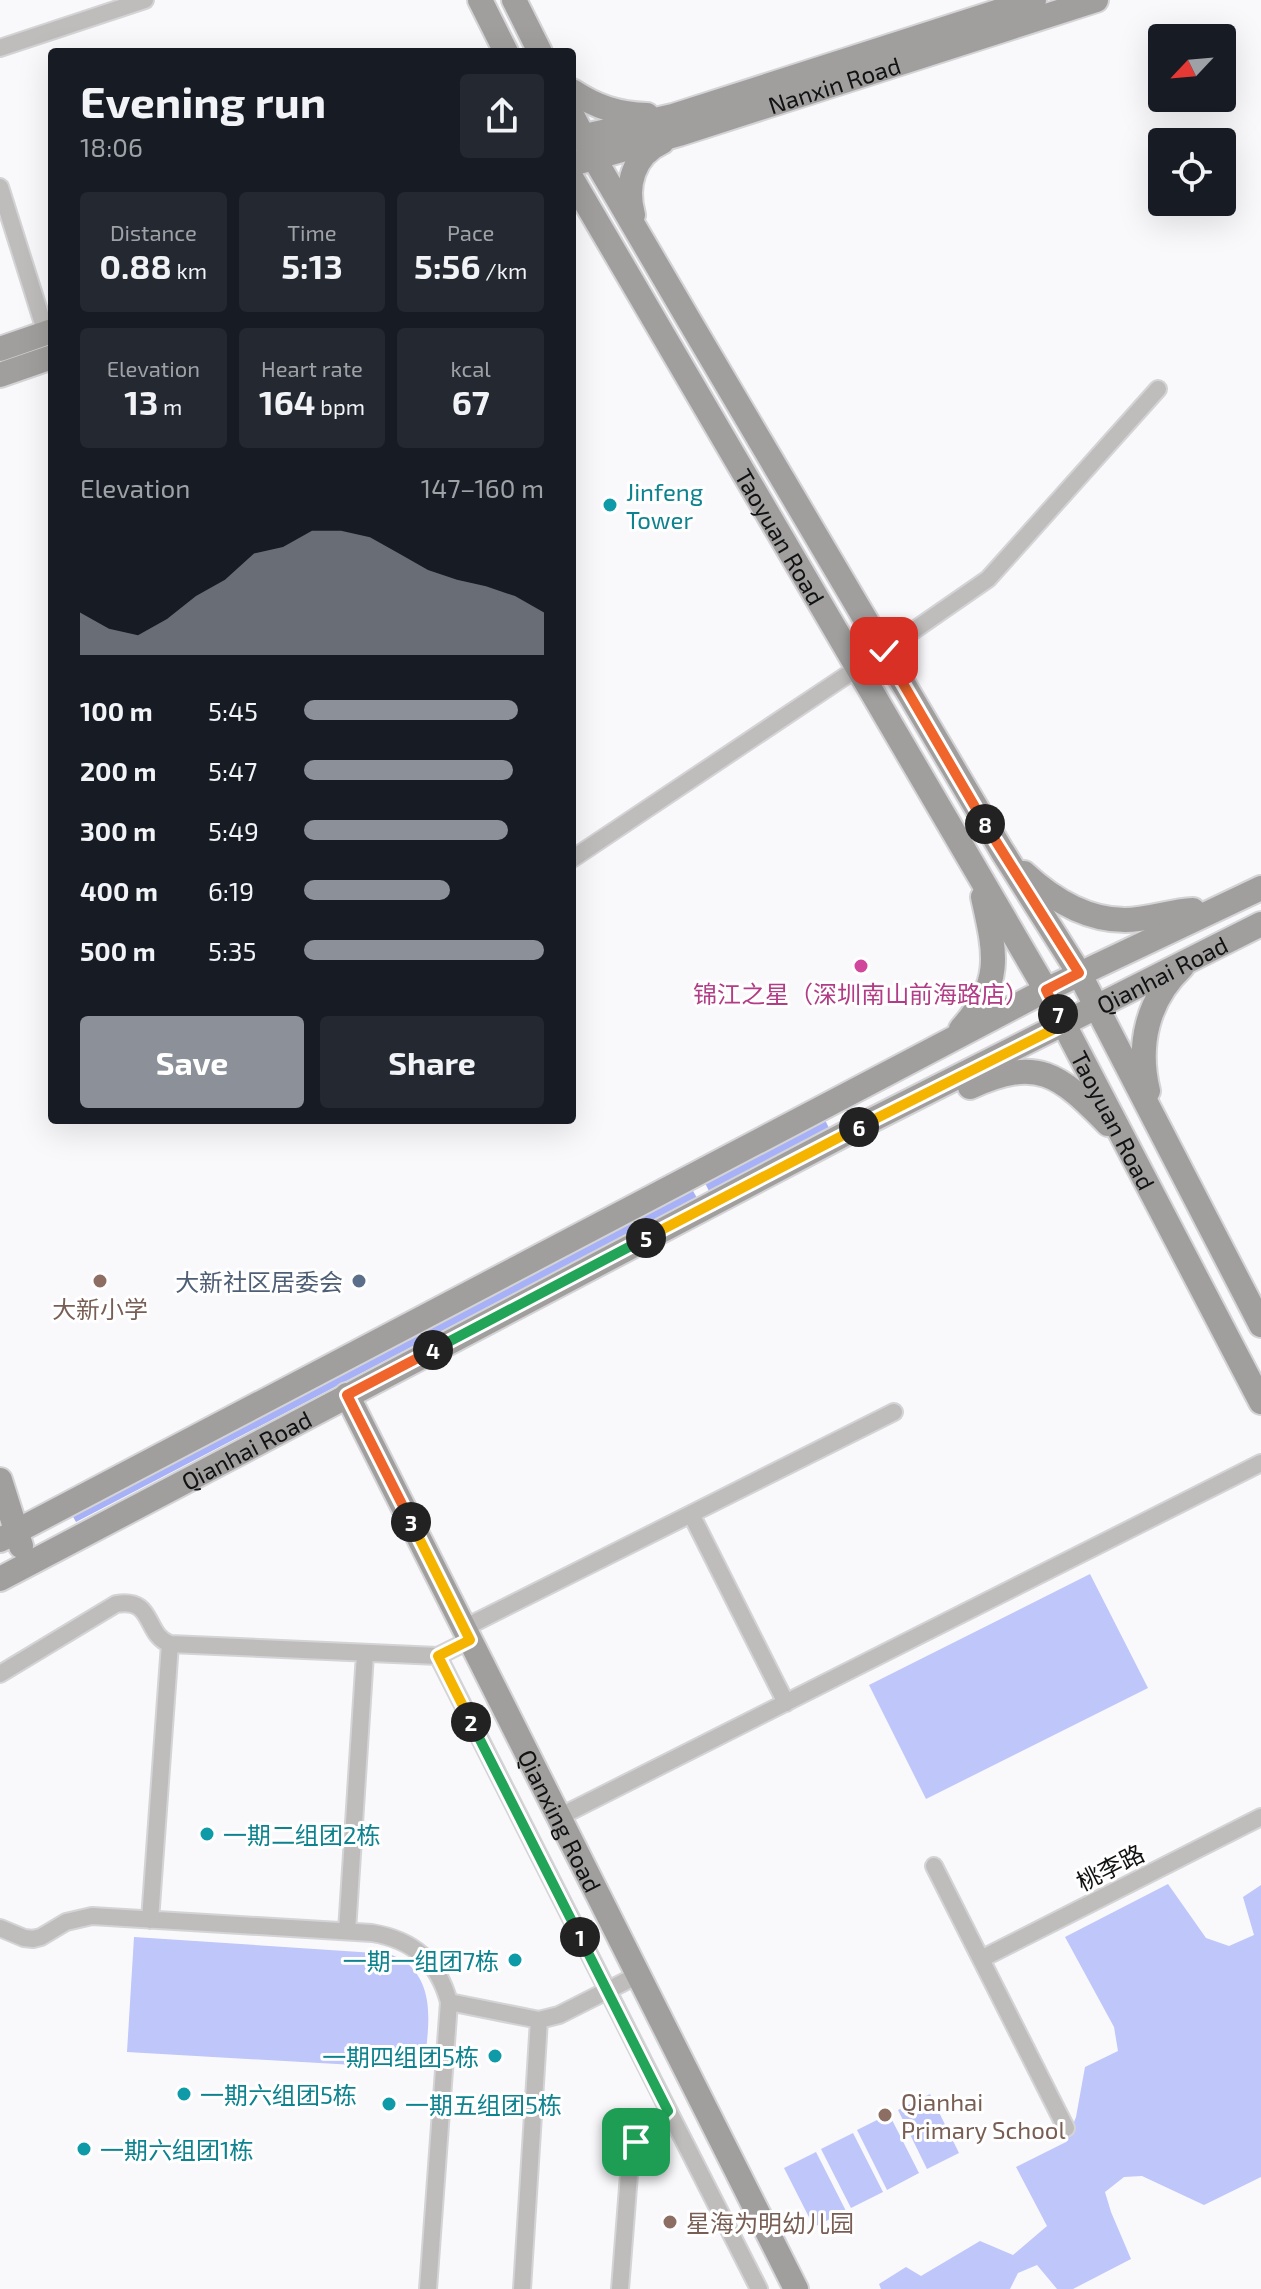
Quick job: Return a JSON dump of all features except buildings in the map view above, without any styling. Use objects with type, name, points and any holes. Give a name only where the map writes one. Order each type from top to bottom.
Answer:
[{"type":"main road","points":[[480,0],[504,48]]},
{"type":"main road","points":[[514,0],[538,48]]},
{"type":"main road","name":"Nanxin Road","points":[[676,125],[1034,0]]},
{"type":"main road","name":"Nanxin Road","points":[[580,150],[676,125],[1096,0]]},
{"type":"main road","points":[[576,94],[608,110],[676,125]]},
{"type":"main road","points":[[638,233],[631,206],[630,184],[634,169],[643,156],[676,125]]},
{"type":"main road","name":"Taoyuan Road","points":[[580,150],[638,233],[1002,851],[1079,973],[1261,1325]]},
{"type":"main road","name":"Taoyuan Road","points":[[576,186],[1046,990],[1261,1402]]},
{"type":"main road","points":[[576,212],[603,233]]},
{"type":"main road","points":[[0,349],[48,332]]},
{"type":"main road","points":[[0,375],[48,358]]},
{"type":"main road","points":[[1002,851],[1056,900],[1095,916],[1124,920],[1187,910],[1216,909]]},
{"type":"main road","points":[[951,1040],[986,997],[993,974],[994,951],[978,874]]},
{"type":"main road","name":"Qianhai Road","points":[[7,1536],[1046,990],[1261,888]]},
{"type":"main road","name":"Qianhai Road","points":[[0,1579],[866,1123],[1261,924]]},
{"type":"main road","points":[[1163,1135],[1143,1070],[1145,1031],[1163,989],[1193,957]]},
{"type":"main road","points":[[866,1123],[945,1099],[992,1077],[1028,1070],[1063,1084],[1086,1102],[1132,1154]]},
{"type":"main road","name":"Qianxing Road","points":[[347,1395],[796,2289]]},
{"type":"main road","points":[[0,1480],[7,1536],[27,1563]]},
{"type":"street","points":[[0,48],[145,0]]},
{"type":"street","points":[[0,187],[48,329]]},
{"type":"street","points":[[884,651],[988,579],[1158,389]]},
{"type":"street","points":[[576,856],[859,667]]},
{"type":"street","points":[[0,1674],[116,1604],[123,1603],[143,1609],[158,1636],[170,1644],[438,1656],[467,1634],[691,1514],[894,1412]]},
{"type":"street","points":[[559,1817],[1261,1463]]},
{"type":"street","points":[[691,1514],[786,1703]]},
{"type":"street","points":[[150,1920],[170,1644]]},
{"type":"street","points":[[347,1931],[365,1654]]},
{"type":"street","points":[[438,1656],[759,2289]]},
{"type":"street","name":"桃李路","points":[[981,1959],[1261,1817]]},
{"type":"street","points":[[934,1866],[1066,2128]]},
{"type":"street","points":[[0,1928],[33,1939],[79,1918],[92,1916],[347,1931],[388,1936],[419,1951],[443,1981],[449,2002],[428,2289]]},
{"type":"street","points":[[449,2002],[539,2020],[559,2015],[638,1975]]},
{"type":"street","points":[[522,2289],[539,2020]]},
{"type":"street","points":[[620,2289],[631,2149],[668,2111]]},
{"type":"shaded area","points":[[825,1120],[829,1128],[709,1191],[705,1183]]},
{"type":"shaded area","points":[[692,1189],[697,1198],[76,1522],[72,1515]]},
{"type":"shaded area","points":[[1090,1574],[1148,1688],[926,1799],[869,1685]]},
{"type":"shaded area","points":[[1168,1884],[1206,1938],[1229,1946],[1254,1935],[1243,1897],[1261,1885],[1261,2177],[1204,2205],[1142,2176],[1124,2177],[1105,2192],[1131,2259],[1073,2289],[1057,2289],[1037,2265],[1018,2273],[1010,2289],[881,2289],[879,2284],[906,2267],[921,2276],[980,2241],[1013,2255],[1047,2226],[1016,2167],[1066,2142],[1076,2117],[1085,2067],[1118,2051],[1114,2027],[1065,1937]]},
{"type":"shaded area","points":[[134,1937],[390,1954],[403,1960],[417,1974],[427,1999],[424,2069],[127,2052]]},
{"type":"shaded area","points":[[930,2094],[959,2153],[927,2169],[898,2110]]},
{"type":"shaded area","points":[[889,2114],[919,2173],[887,2190],[857,2130]]},
{"type":"shaded area","points":[[853,2133],[883,2192],[851,2208],[821,2149]]},
{"type":"shaded area","points":[[816,2152],[846,2211],[814,2227],[784,2168]]},
{"type":"place","name":"Jinfeng Tower","points":[[610,505]]},
{"type":"place","name":"锦江之星（深圳南山前海路店）","points":[[861,966]]},
{"type":"place","name":"大新小学","points":[[100,1281]]},
{"type":"place","name":"大新社区居委会","points":[[359,1281]]},
{"type":"place","name":"一期二组团2栋","points":[[207,1834]]},
{"type":"place","name":"一期一组团7栋","points":[[515,1960]]},
{"type":"place","name":"一期四组团5栋","points":[[495,2056]]},
{"type":"place","name":"一期六组团5栋","points":[[184,2094]]},
{"type":"place","name":"一期五组团5栋","points":[[389,2104]]},
{"type":"place","name":"Qianhai Primary School","points":[[885,2115]]},
{"type":"place","name":"一期六组团1栋","points":[[84,2149]]},
{"type":"place","name":"星海为明幼儿园","points":[[670,2222]]},
{"type":"route","points":[[636,2142],[668,2111],[438,1656],[470,1640],[347,1395],[866,1123],[1064,1024],[1046,990],[1079,973],[1002,851],[884,651]]}]
